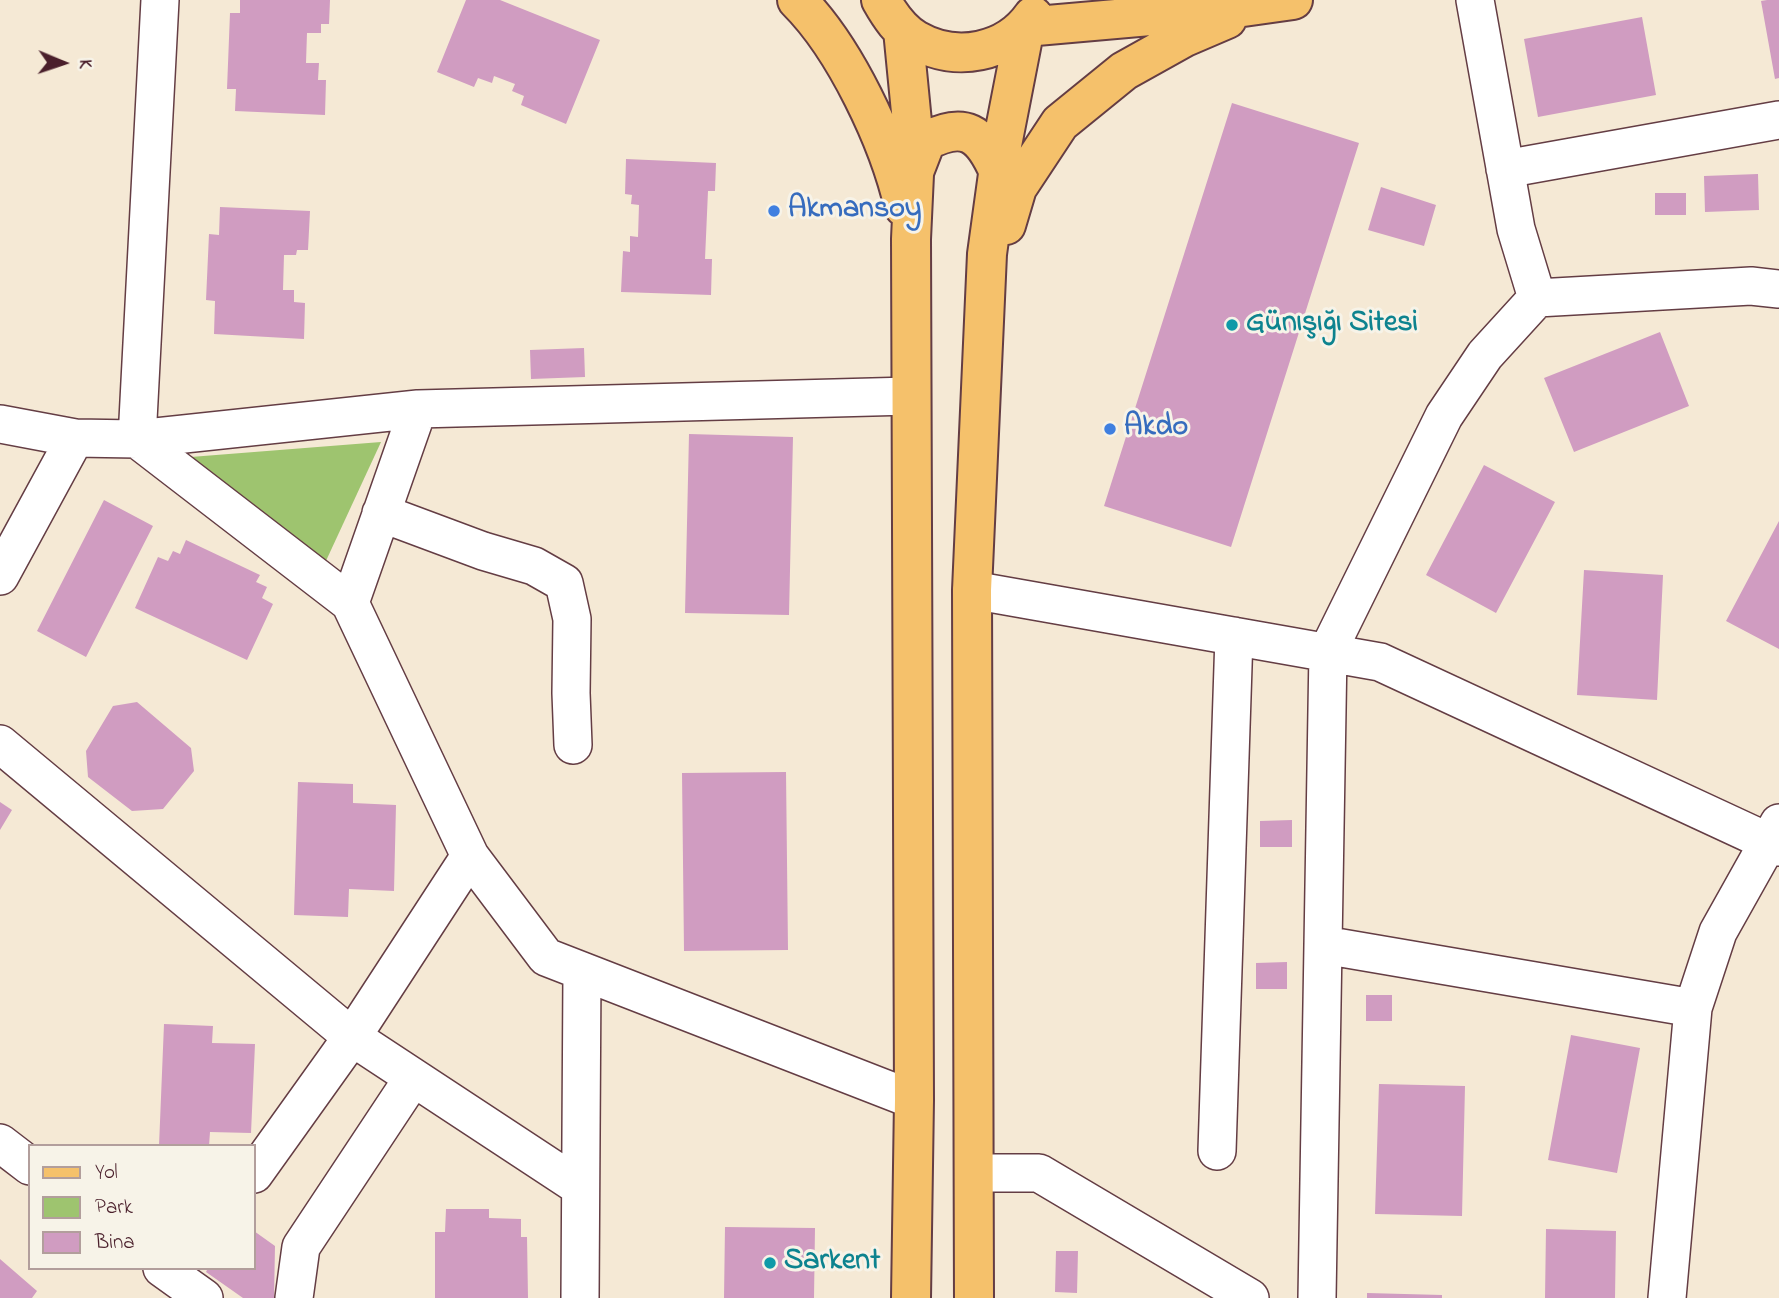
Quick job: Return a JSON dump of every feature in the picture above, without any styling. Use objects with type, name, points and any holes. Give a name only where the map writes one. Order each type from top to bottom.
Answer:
[{"type":"main road","points":[[797,0],[817,20],[851,77],[879,132],[900,187],[911,239]]},
{"type":"main road","points":[[883,10],[916,40],[943,51],[973,53],[1001,44],[1035,14],[1277,2]]},
{"type":"main road","points":[[985,294],[1017,188],[1060,123],[1124,71],[1185,37],[1277,2]]},
{"type":"main road","points":[[883,10],[915,153],[911,239],[910,396],[914,1100],[911,1298]]},
{"type":"main road","points":[[974,1298],[976,1173],[972,590],[985,294],[987,254],[998,170],[1035,14]]},
{"type":"main road","points":[[914,172],[926,141],[953,130],[967,132],[979,139],[989,149],[998,170]]},
{"type":"street","points":[[137,439],[160,0]]},
{"type":"street","points":[[1475,0],[1516,229],[1537,298]]},
{"type":"street","points":[[1505,169],[1779,120]]},
{"type":"street","points":[[1317,1298],[1328,651],[1444,416],[1485,355],[1537,298],[1751,286],[1779,289]]},
{"type":"street","points":[[0,424],[75,438],[137,439],[418,409],[910,396]]},
{"type":"street","points":[[350,603],[418,409]]},
{"type":"street","points":[[0,576],[75,438]]},
{"type":"street","points":[[137,439],[350,603],[470,856],[546,957],[914,1100]]},
{"type":"street","points":[[382,513],[483,551],[534,566],[564,583],[572,619],[573,745]]},
{"type":"street","points":[[972,590],[1380,662],[1776,838],[1718,932],[1693,1008],[1667,1298]]},
{"type":"street","points":[[1217,1151],[1234,636]]},
{"type":"street","points":[[0,744],[352,1037],[580,1187]]},
{"type":"street","points":[[256,1171],[352,1037],[470,856]]},
{"type":"street","points":[[1324,945],[1693,1008]]},
{"type":"street","points":[[580,1298],[582,971]]},
{"type":"street","points":[[293,1298],[301,1247],[413,1078]]},
{"type":"street","points":[[0,1143],[28,1164]]},
{"type":"street","points":[[976,1173],[1039,1173],[1250,1298]]},
{"type":"green space","points":[[381,442],[325,563],[178,458]]},
{"type":"building","points":[[240,0],[330,0],[329,24],[321,24],[321,33],[307,33],[306,63],[319,63],[318,80],[326,80],[325,115],[235,111],[236,89],[227,89],[230,13],[240,13]]},
{"type":"building","points":[[466,0],[500,0],[600,40],[566,124],[521,105],[524,96],[512,91],[515,84],[494,76],[492,83],[478,78],[474,87],[437,72]]},
{"type":"building","points":[[1779,0],[1779,78],[1775,79],[1761,1]]},
{"type":"building","points":[[1642,17],[1656,95],[1538,117],[1524,39]]},
{"type":"building","name":"Günışığı Sitesi","points":[[1232,103],[1359,143],[1231,547],[1104,506]]},
{"type":"building","points":[[626,159],[716,163],[715,191],[708,191],[705,259],[712,259],[711,295],[621,292],[623,251],[630,252],[630,236],[638,237],[639,205],[631,204],[632,195],[625,194]]},
{"type":"building","points":[[1758,174],[1759,210],[1705,212],[1704,176]]},
{"type":"building","points":[[1381,187],[1436,205],[1424,246],[1368,230]]},
{"type":"building","points":[[1655,193],[1686,193],[1686,215],[1655,215]]},
{"type":"building","points":[[220,207],[310,211],[308,250],[297,250],[296,255],[284,255],[283,290],[294,290],[294,302],[305,303],[304,339],[214,334],[215,301],[206,300],[209,234],[219,235]]},
{"type":"building","points":[[1660,332],[1689,406],[1574,452],[1544,378]]},
{"type":"building","points":[[584,348],[585,377],[531,379],[530,350]]},
{"type":"building","points":[[689,434],[793,437],[789,615],[685,613]]},
{"type":"building","points":[[1484,465],[1555,502],[1496,613],[1426,575]]},
{"type":"building","points":[[104,500],[153,526],[86,657],[37,631]]},
{"type":"building","points":[[1779,521],[1779,649],[1726,621]]},
{"type":"building","points":[[186,540],[260,575],[256,582],[267,587],[262,598],[273,604],[247,660],[135,608],[158,557],[168,561],[173,551],[180,554]]},
{"type":"building","points":[[1584,570],[1663,575],[1657,700],[1577,695]]},
{"type":"building","points":[[137,702],[191,748],[194,771],[163,809],[132,811],[88,777],[86,751],[113,706]]},
{"type":"building","points":[[786,772],[788,950],[684,951],[682,773]]},
{"type":"building","points":[[298,782],[353,784],[353,803],[396,805],[394,891],[349,889],[348,917],[294,915]]},
{"type":"building","points":[[0,802],[12,810],[0,830]]},
{"type":"building","points":[[1292,820],[1292,847],[1260,847],[1260,821]]},
{"type":"building","points":[[1287,962],[1287,989],[1256,989],[1256,963]]},
{"type":"building","points":[[1366,995],[1392,995],[1392,1021],[1366,1021]]},
{"type":"building","points":[[164,1024],[213,1026],[212,1043],[255,1044],[251,1133],[210,1132],[209,1144],[159,1144]]},
{"type":"building","points":[[1571,1035],[1640,1048],[1617,1173],[1548,1160]]},
{"type":"building","points":[[1379,1084],[1465,1086],[1462,1216],[1375,1214]]},
{"type":"building","points":[[446,1209],[489,1209],[489,1218],[521,1219],[521,1237],[527,1237],[528,1298],[435,1298],[435,1232],[445,1232]]},
{"type":"building","name":"Sarkent","points":[[725,1227],[815,1228],[814,1298],[724,1298]]},
{"type":"building","points":[[1546,1229],[1616,1231],[1615,1298],[1545,1298]]},
{"type":"building","points":[[256,1232],[275,1246],[274,1298],[243,1298],[206,1272],[256,1270]]},
{"type":"building","points":[[1056,1251],[1078,1251],[1077,1293],[1055,1292]]},
{"type":"building","points":[[0,1259],[37,1291],[32,1298],[0,1298]]},
{"type":"building","points":[[1367,1293],[1442,1295],[1442,1298],[1367,1298]]},
{"type":"place","name":"Akmansoy","points":[[774,211]]},
{"type":"place","name":"Günışığı Sitesi","points":[[1232,325]]},
{"type":"place","name":"Akdo","points":[[1110,429]]},
{"type":"place","name":"Sarkent","points":[[770,1263]]}]
